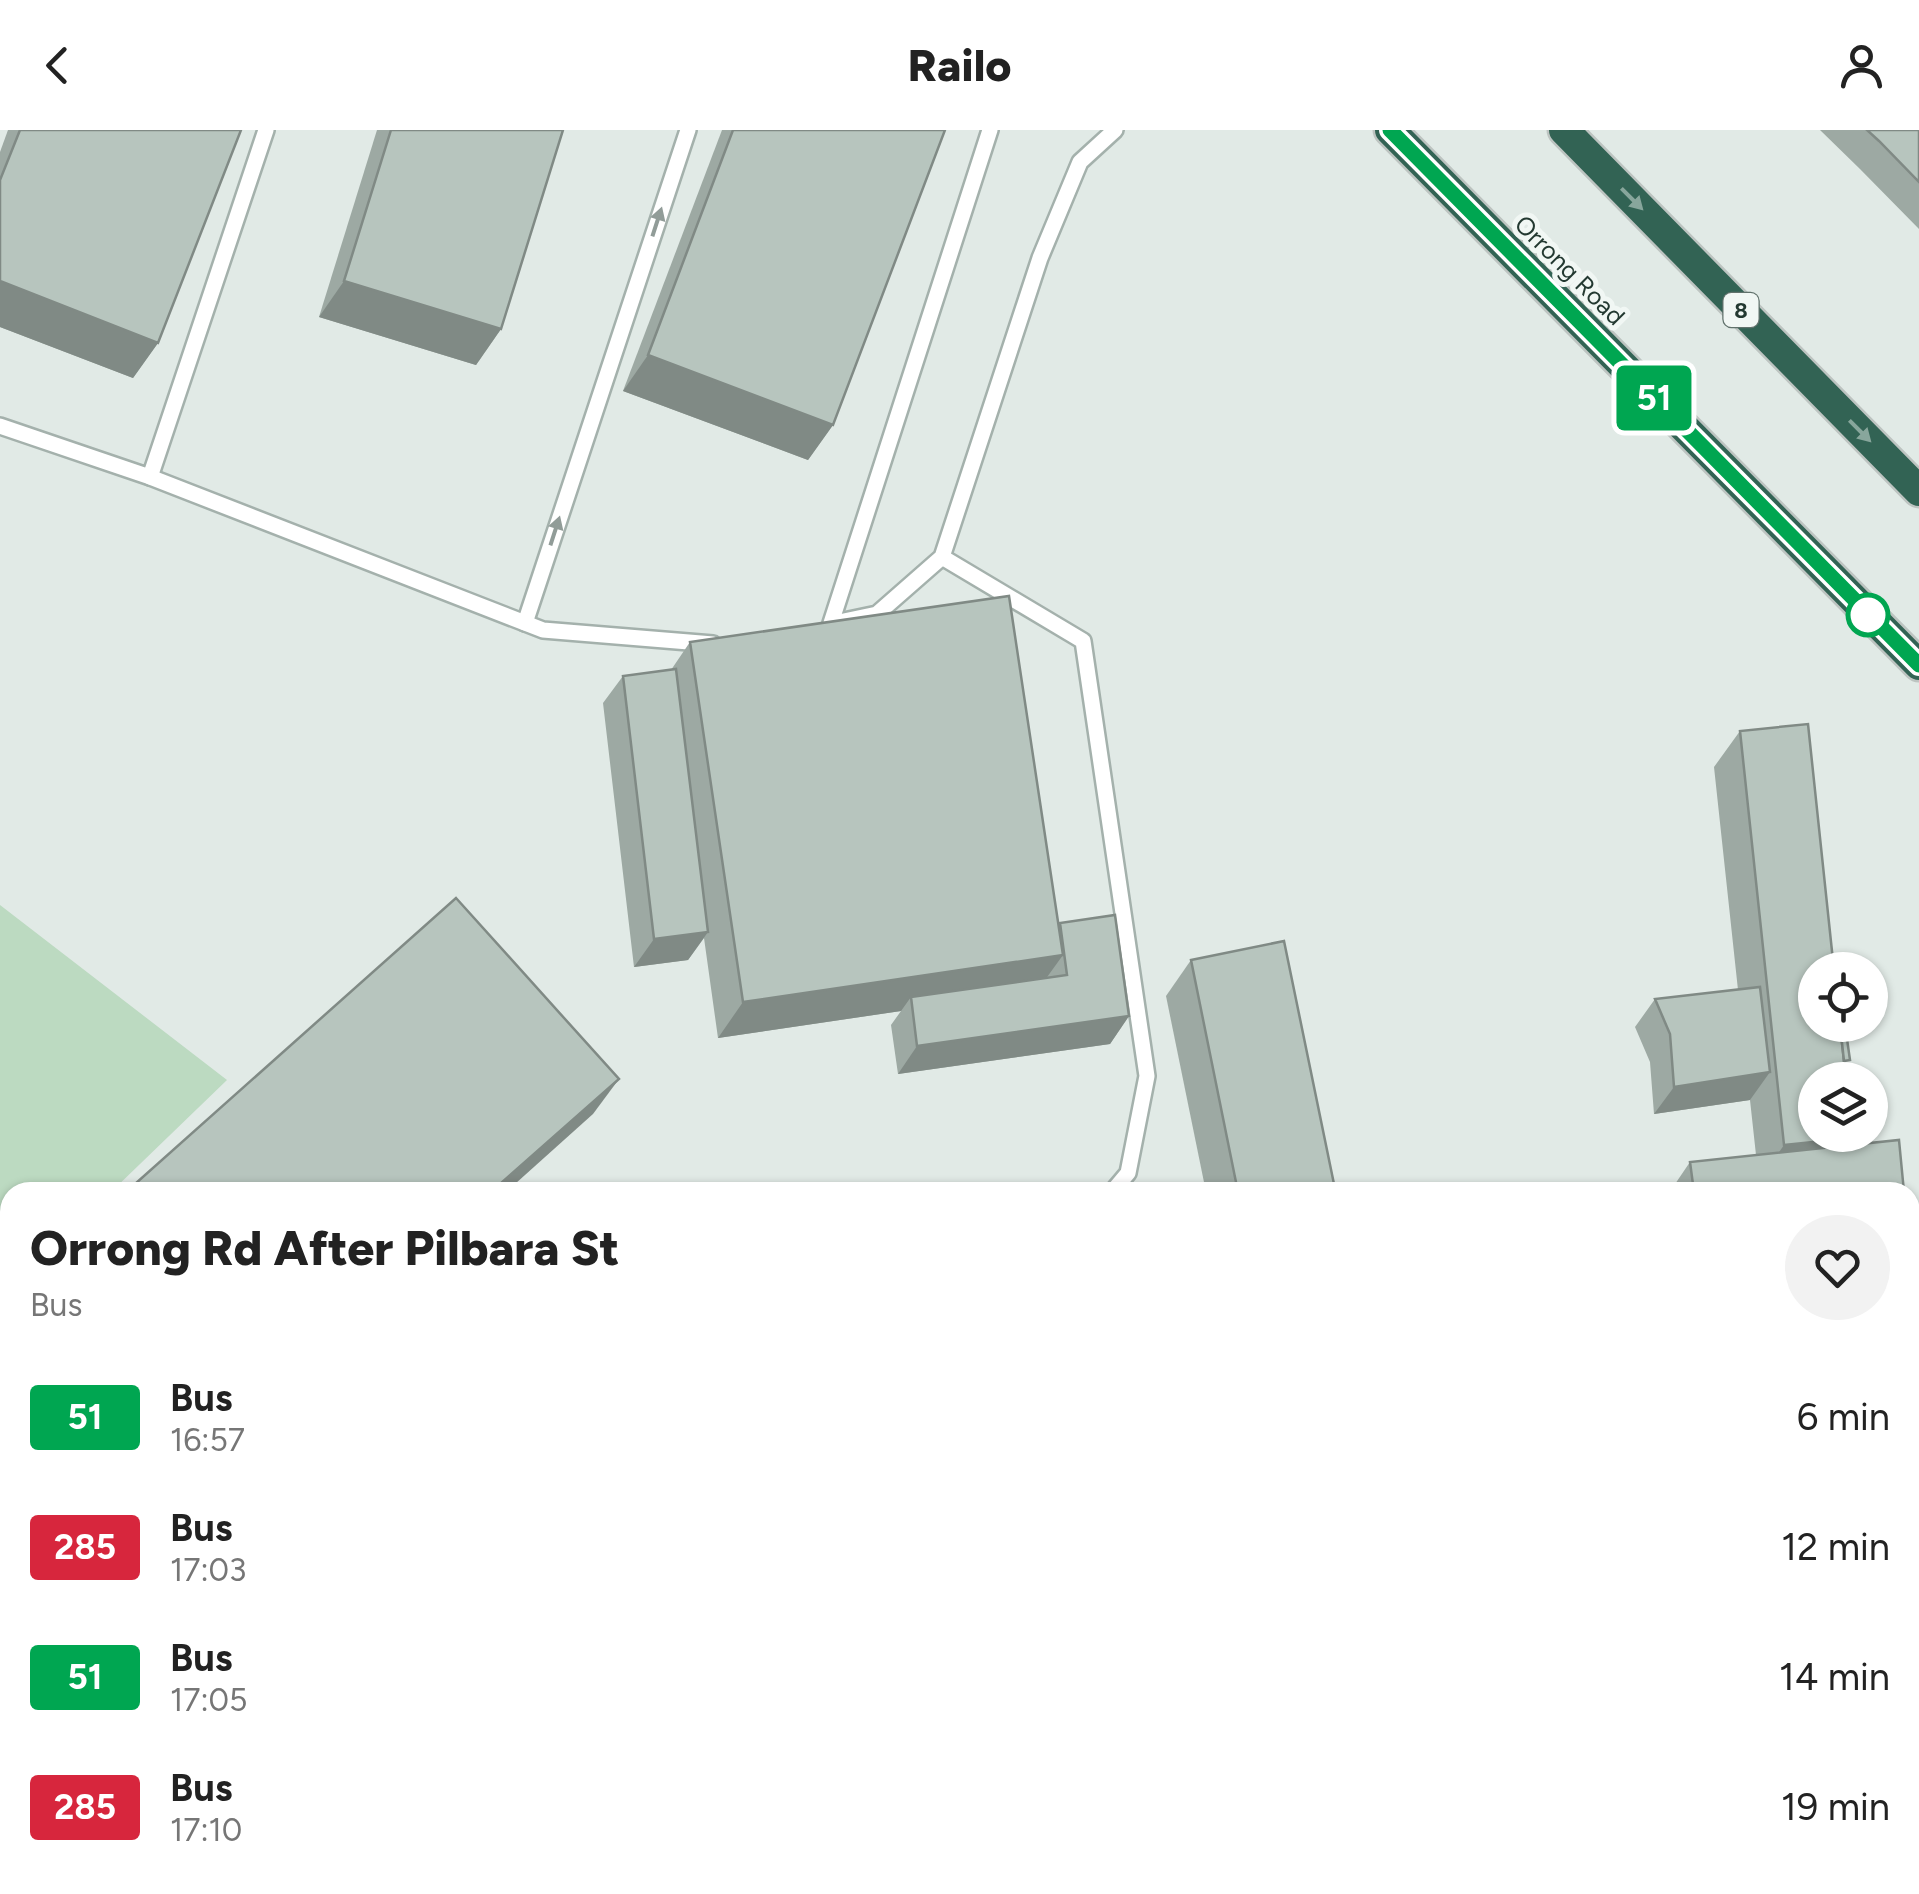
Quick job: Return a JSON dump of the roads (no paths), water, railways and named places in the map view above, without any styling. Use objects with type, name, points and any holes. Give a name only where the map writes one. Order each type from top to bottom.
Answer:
[{"type":"highway","name":"Orrong Road","points":[[1390,130],[1919,666]]},
{"type":"highway","name":"8","points":[[1564,130],[1919,490]]},
{"type":"lane","points":[[150,478],[266,130]]},
{"type":"lane","points":[[525,623],[688,130]]},
{"type":"lane","points":[[831,623],[990,130]]},
{"type":"lane","points":[[813,627],[877,614],[942,557],[1040,258],[1080,162],[1115,130]]},
{"type":"lane","points":[[0,426],[150,478],[543,630],[721,644]]},
{"type":"lane","points":[[942,557],[1083,641],[1147,1076],[1128,1173],[1120,1182]]}]
